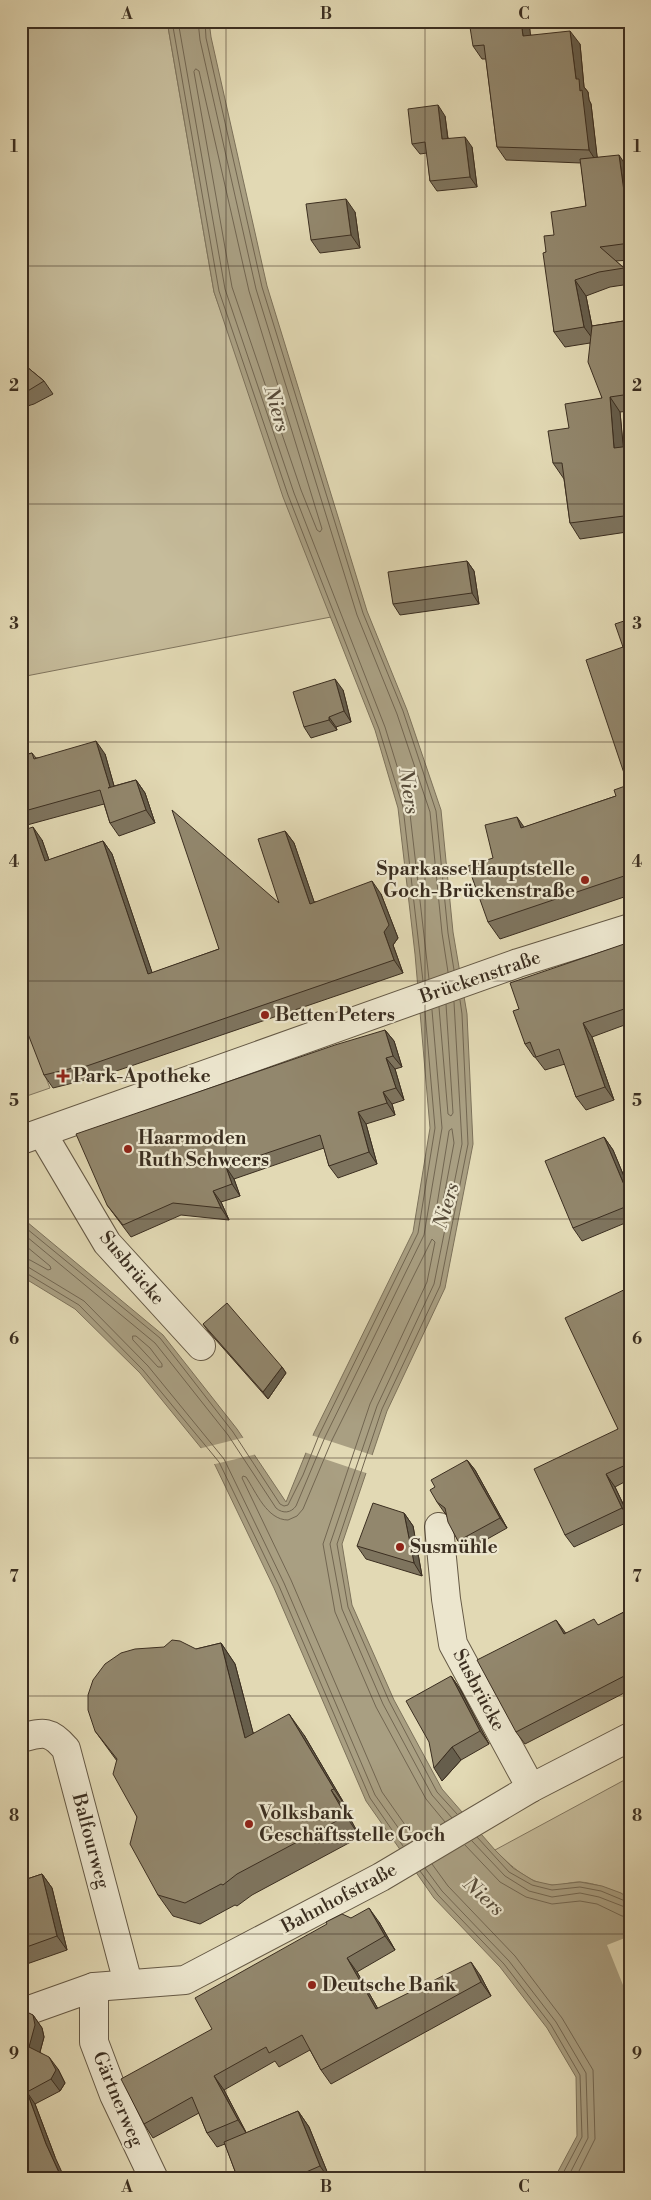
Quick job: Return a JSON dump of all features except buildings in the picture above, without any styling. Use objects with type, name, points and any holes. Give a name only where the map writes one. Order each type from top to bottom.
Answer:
[{"type":"street","name":"Brückenstraße","points":[[32,1137],[518,963],[630,928]]},
{"type":"street","name":"Susbrücke","points":[[32,1137],[107,1243],[201,1346]]},
{"type":"street","name":"Susbrücke","points":[[439,1527],[446,1599],[453,1644],[531,1788]]},
{"type":"street","name":"Balfourweg","points":[[21,1738],[42,1732],[57,1738],[66,1749],[128,1983]]},
{"type":"street","name":"Bahnhofstraße","points":[[26,2010],[94,1987],[185,1980],[381,1877],[531,1788],[630,1737]]},
{"type":"street","name":"Gärtnerweg","points":[[94,1987],[94,2042],[114,2095],[154,2179]]},
{"type":"shaded area","points":[[21,21],[167,21],[214,292],[331,617],[21,677]]},
{"type":"shaded area","points":[[21,1014],[50,1088],[21,1098]]},
{"type":"shaded area","points":[[630,1777],[630,1899],[591,1884],[579,1882],[555,1885],[544,1884],[520,1873],[495,1850]]},
{"type":"water","name":"Niers","points":[[167,21],[209,21],[267,286],[367,611],[407,710],[441,810],[453,932],[467,1014],[473,1144],[445,1288],[387,1411],[342,1544],[352,1605],[394,1700],[442,1789],[495,1850],[513,1868],[534,1881],[552,1885],[580,1882],[602,1886],[621,1893],[630,1899],[630,2179],[554,2179],[577,2136],[576,2077],[547,2028],[500,1967],[434,1898],[366,1801],[274,1588],[215,1465],[140,1373],[75,1309],[21,1276],[21,1217],[163,1335],[237,1429],[286,1502],[314,1433],[413,1232],[430,1128],[415,954],[398,808],[375,730],[283,497],[214,292]]},
{"type":"pier","points":[[311,1435],[375,1456],[369,1474],[304,1452]]},
{"type":"pier","points":[[246,1437],[257,1454],[211,1465],[198,1449]]},
{"type":"pier","points":[[630,1936],[630,1982],[623,1985],[607,1945]]},
{"type":"place","name":"Sparkasse Hauptstelle Goch-Brückenstraße","points":[[585,880]]},
{"type":"place","name":"Betten Peters","points":[[265,1015]]},
{"type":"place","name":"Park-Apotheke","points":[[63,1076]]},
{"type":"place","name":"Haarmoden Ruth Schweers","points":[[128,1149]]},
{"type":"place","name":"Susmühle","points":[[400,1547]]},
{"type":"place","name":"Volksbank Geschäftsstelle Goch","points":[[249,1824]]},
{"type":"place","name":"Deutsche Bank","points":[[312,1985]]}]
